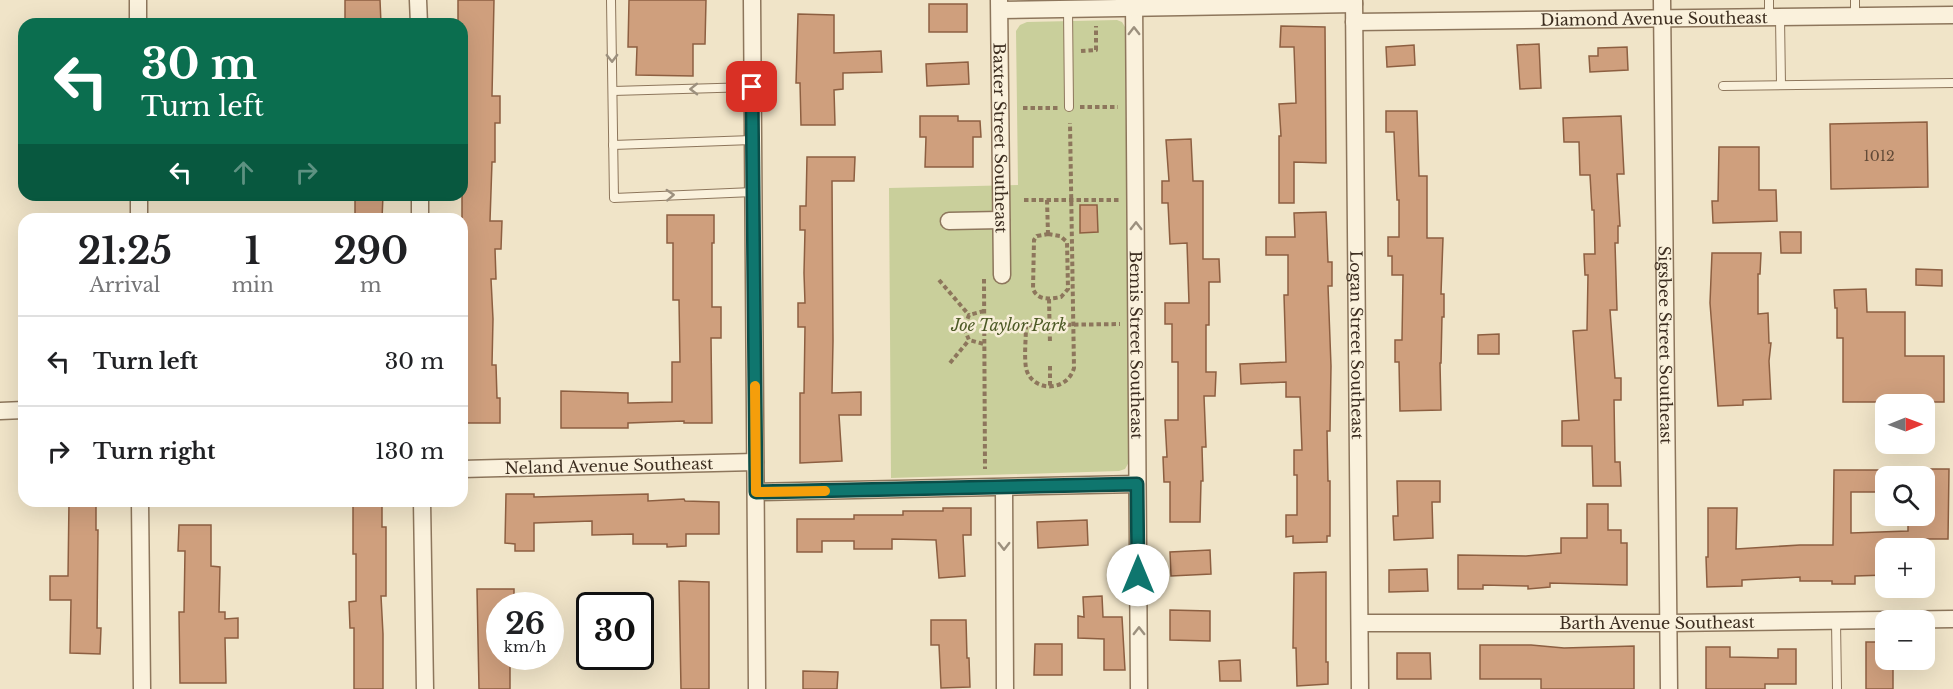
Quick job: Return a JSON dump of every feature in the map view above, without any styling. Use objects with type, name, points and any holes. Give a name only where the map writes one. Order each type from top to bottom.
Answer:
[{"type":"street","points":[[138,0],[138,18]]},
{"type":"street","points":[[418,0],[418,18]]},
{"type":"street","points":[[752,0],[757,689]]},
{"type":"street","name":"Sigsbee Street Southeast","points":[[1662,0],[1669,689]]},
{"type":"street","points":[[1000,5],[1068,9],[1134,4],[1354,2]]},
{"type":"street","name":"Logan Street Southeast","points":[[1354,2],[1360,689]]},
{"type":"street","name":"Bemis Street Southeast","points":[[1134,4],[1139,689]]},
{"type":"street","name":"Baxter Street Southeast","points":[[1000,5],[1002,275]]},
{"type":"street","name":"Diamond Avenue Southeast","points":[[1354,22],[1953,15]]},
{"type":"street","points":[[949,221],[1001,220]]},
{"type":"street","points":[[0,411],[18,410]]},
{"type":"street","name":"Neland Avenue Southeast","points":[[468,469],[755,462]]},
{"type":"street","points":[[756,492],[1137,484]]},
{"type":"street","points":[[1004,488],[1005,689]]},
{"type":"street","points":[[140,507],[142,689]]},
{"type":"street","points":[[422,507],[425,689]]},
{"type":"street","name":"Barth Avenue Southeast","points":[[1360,623],[1669,624],[1953,619]]},
{"type":"lane","points":[[611,0],[614,198],[753,192]]},
{"type":"lane","points":[[1769,0],[1774,18],[1780,85]]},
{"type":"lane","points":[[1855,0],[1855,17]]},
{"type":"lane","points":[[1068,9],[1069,107]]},
{"type":"lane","points":[[1723,86],[1953,83]]},
{"type":"lane","points":[[613,91],[752,87]]},
{"type":"lane","points":[[613,145],[752,140]]},
{"type":"lane","points":[[1836,621],[1837,689]]},
{"type":"path","points":[[1096,26],[1096,50]]},
{"type":"path","points":[[1026,325],[1026,369],[1034,382],[1042,386],[1050,386],[1068,381],[1074,368],[1070,123]]},
{"type":"path","points":[[1024,200],[1136,200]]},
{"type":"path","points":[[1047,200],[1048,234]]},
{"type":"path","points":[[1048,234],[1059,236],[1067,242],[1068,289],[1061,297],[1049,299],[1040,297],[1034,289],[1033,243],[1037,236],[1048,234]]},
{"type":"path","points":[[984,277],[985,469]]},
{"type":"path","points":[[939,280],[969,315]]},
{"type":"path","points":[[1049,299],[1050,345]]},
{"type":"path","points":[[969,315],[984,311]]},
{"type":"path","points":[[969,315],[964,328],[969,340]]},
{"type":"path","points":[[984,326],[1120,324]]},
{"type":"path","points":[[969,340],[984,344]]},
{"type":"path","points":[[950,363],[969,340]]},
{"type":"path","points":[[1050,366],[1050,386]]},
{"type":"green space","name":"Joe Taylor Park","points":[[1117,20],[1125,27],[1129,462],[1125,469],[1119,471],[891,478],[889,188],[1018,185],[1016,31],[1020,25],[1027,22]]},
{"type":"building","points":[[345,0],[380,0],[381,18],[345,18]]},
{"type":"building","points":[[458,0],[494,0],[492,96],[500,96],[500,123],[495,123],[495,162],[492,162],[490,221],[502,221],[501,249],[495,249],[496,279],[491,279],[492,365],[496,365],[500,423],[468,423],[468,213],[462,213],[462,201],[468,201],[468,18],[458,18]]},
{"type":"building","points":[[629,0],[706,0],[705,44],[693,44],[693,76],[636,75],[637,47],[628,47]]},
{"type":"building","points":[[929,4],[967,4],[967,32],[929,32]]},
{"type":"building","points":[[798,14],[834,15],[834,53],[881,51],[882,72],[843,73],[843,89],[834,90],[835,125],[801,125],[800,83],[796,83]]},
{"type":"building","points":[[1281,26],[1325,27],[1326,163],[1294,162],[1294,203],[1279,203],[1279,136],[1281,136],[1279,104],[1296,103],[1294,47],[1280,47]]},
{"type":"building","points":[[1539,44],[1541,88],[1520,89],[1517,45]]},
{"type":"building","points":[[1414,45],[1415,65],[1387,67],[1386,47]]},
{"type":"building","points":[[1627,47],[1628,70],[1590,72],[1589,56],[1598,56],[1598,48]]},
{"type":"building","points":[[968,62],[969,84],[927,86],[926,64]]},
{"type":"building","points":[[1386,111],[1417,111],[1419,176],[1427,176],[1427,238],[1443,238],[1441,294],[1444,294],[1444,317],[1442,317],[1440,363],[1441,410],[1400,411],[1399,362],[1395,362],[1395,340],[1402,340],[1403,275],[1392,275],[1392,256],[1388,256],[1388,237],[1399,237],[1399,200],[1397,200],[1394,132],[1386,132]]},
{"type":"building","points":[[920,116],[958,116],[958,121],[980,121],[981,137],[973,137],[973,167],[925,167],[926,137],[920,137]]},
{"type":"building","points":[[1621,116],[1624,174],[1617,174],[1620,226],[1618,226],[1618,243],[1615,243],[1617,310],[1610,310],[1615,378],[1621,378],[1621,400],[1614,400],[1615,462],[1620,462],[1621,486],[1593,486],[1592,446],[1562,446],[1562,421],[1579,420],[1573,331],[1587,330],[1588,275],[1585,275],[1584,254],[1595,254],[1590,175],[1580,175],[1579,142],[1564,142],[1563,118]]},
{"type":"building","points":[[1927,122],[1928,187],[1831,189],[1830,124]]},
{"type":"building","points":[[1191,139],[1193,181],[1203,181],[1203,259],[1219,259],[1220,282],[1209,282],[1209,325],[1206,325],[1206,372],[1216,372],[1215,396],[1204,396],[1206,447],[1202,447],[1203,481],[1201,481],[1200,522],[1170,522],[1170,482],[1164,482],[1163,457],[1167,457],[1165,420],[1178,420],[1178,362],[1172,362],[1172,324],[1165,324],[1165,303],[1189,303],[1187,243],[1170,244],[1168,203],[1162,203],[1162,181],[1169,181],[1166,140]]},
{"type":"building","points":[[1719,147],[1759,147],[1759,190],[1776,190],[1777,221],[1713,223],[1712,201],[1718,201]]},
{"type":"building","points":[[807,157],[855,157],[854,181],[832,181],[832,393],[861,392],[861,415],[839,415],[842,461],[800,463],[800,393],[804,393],[805,327],[798,327],[798,303],[805,303],[805,230],[800,230],[800,206],[806,206]]},
{"type":"building","points":[[355,201],[383,201],[382,213],[355,213]]},
{"type":"building","points":[[1080,205],[1097,205],[1098,232],[1080,233]]},
{"type":"building","points":[[1326,212],[1328,262],[1332,262],[1332,286],[1328,286],[1331,366],[1330,431],[1327,431],[1330,536],[1327,536],[1327,542],[1293,543],[1293,536],[1286,537],[1286,515],[1297,515],[1297,475],[1294,475],[1294,450],[1302,450],[1300,397],[1286,397],[1286,382],[1241,384],[1240,364],[1286,362],[1284,295],[1288,295],[1288,255],[1266,255],[1266,237],[1295,237],[1294,213]]},
{"type":"building","points":[[667,215],[714,215],[712,307],[721,307],[721,338],[711,338],[712,423],[684,423],[684,421],[628,423],[628,428],[561,428],[561,391],[628,393],[628,403],[672,402],[672,362],[680,362],[679,300],[673,300],[673,243],[667,243]]},
{"type":"building","points":[[1780,232],[1801,232],[1801,253],[1781,253]]},
{"type":"building","points":[[1712,253],[1761,253],[1760,274],[1758,274],[1758,314],[1768,313],[1769,343],[1771,343],[1769,361],[1771,399],[1743,400],[1743,405],[1718,406],[1710,303]]},
{"type":"building","points":[[1916,269],[1942,270],[1942,286],[1916,285]]},
{"type":"building","points":[[1866,289],[1867,312],[1905,312],[1905,356],[1944,356],[1944,402],[1935,402],[1935,394],[1875,394],[1875,402],[1843,402],[1843,338],[1837,338],[1837,308],[1835,308],[1834,290]]},
{"type":"building","points":[[1499,334],[1499,354],[1478,354],[1478,335]]},
{"type":"building","points":[[1935,469],[1949,469],[1948,539],[1875,538],[1875,575],[1855,576],[1855,584],[1800,581],[1800,577],[1742,580],[1742,586],[1707,587],[1708,508],[1737,508],[1736,549],[1833,545],[1834,470],[1875,470],[1875,492],[1851,492],[1851,533],[1908,531],[1908,526],[1935,526]]},
{"type":"building","points":[[1397,481],[1440,481],[1440,502],[1432,502],[1433,538],[1394,540],[1393,516],[1398,516]]},
{"type":"building","points":[[506,494],[534,494],[534,497],[648,494],[648,501],[684,499],[685,501],[719,502],[719,534],[686,534],[686,546],[667,547],[667,544],[633,544],[633,534],[592,535],[592,521],[534,523],[534,551],[515,551],[515,544],[505,543]]},
{"type":"building","points":[[1587,504],[1608,504],[1608,530],[1621,530],[1621,543],[1627,543],[1627,585],[1550,583],[1550,587],[1528,589],[1528,586],[1483,585],[1483,589],[1458,589],[1458,555],[1526,556],[1561,553],[1561,538],[1587,538]]},
{"type":"building","points":[[69,507],[96,507],[96,530],[98,530],[97,628],[101,628],[100,654],[70,653],[71,600],[50,600],[50,576],[68,576]]},
{"type":"building","points":[[353,507],[382,507],[382,527],[386,527],[386,596],[381,596],[383,689],[354,689],[354,628],[350,628],[349,602],[356,601],[356,554],[353,554]]},
{"type":"building","points":[[943,508],[971,508],[971,535],[963,535],[965,576],[939,578],[936,540],[892,539],[892,549],[854,549],[854,541],[822,541],[822,552],[797,552],[797,519],[854,519],[854,515],[903,515],[903,511],[943,511]]},
{"type":"building","points":[[1087,520],[1088,545],[1038,548],[1037,522]]},
{"type":"building","points":[[179,525],[211,525],[211,566],[220,567],[219,612],[225,612],[225,619],[238,618],[238,638],[225,638],[226,683],[180,683],[179,612],[184,612],[185,551],[178,551]]},
{"type":"building","points":[[1210,550],[1211,574],[1171,576],[1170,552]]},
{"type":"building","points":[[1427,569],[1428,591],[1389,592],[1389,570]]},
{"type":"building","points":[[1326,572],[1328,684],[1297,686],[1296,648],[1293,648],[1294,573]]},
{"type":"building","points":[[679,581],[709,582],[709,689],[681,689]]},
{"type":"building","points":[[477,589],[514,589],[514,592],[486,592],[486,670],[510,670],[510,689],[479,689]]},
{"type":"building","points":[[1102,596],[1103,617],[1122,617],[1125,670],[1104,670],[1104,639],[1078,638],[1078,616],[1084,617],[1083,597]]},
{"type":"building","points":[[1170,610],[1210,611],[1210,641],[1170,640]]},
{"type":"building","points":[[931,620],[966,620],[970,687],[941,688],[939,645],[931,645]]},
{"type":"building","points":[[1866,642],[1875,642],[1875,670],[1893,670],[1893,689],[1866,689]]},
{"type":"building","points":[[1035,644],[1062,644],[1062,675],[1034,675]]},
{"type":"building","points":[[1480,645],[1531,645],[1564,648],[1634,646],[1634,689],[1541,689],[1541,679],[1480,679]]},
{"type":"building","points":[[1706,647],[1730,647],[1730,657],[1778,658],[1778,649],[1796,649],[1796,684],[1765,684],[1765,689],[1706,689]]},
{"type":"building","points":[[1397,653],[1430,653],[1431,679],[1397,679]]},
{"type":"building","points":[[1240,660],[1241,681],[1220,681],[1219,661]]},
{"type":"building","points":[[803,671],[838,672],[837,689],[803,689]]},
{"type":"slow traffic","points":[[755,386],[756,492],[825,491]]},
{"type":"route","points":[[752,87],[756,492],[1137,484],[1138,575]]}]
